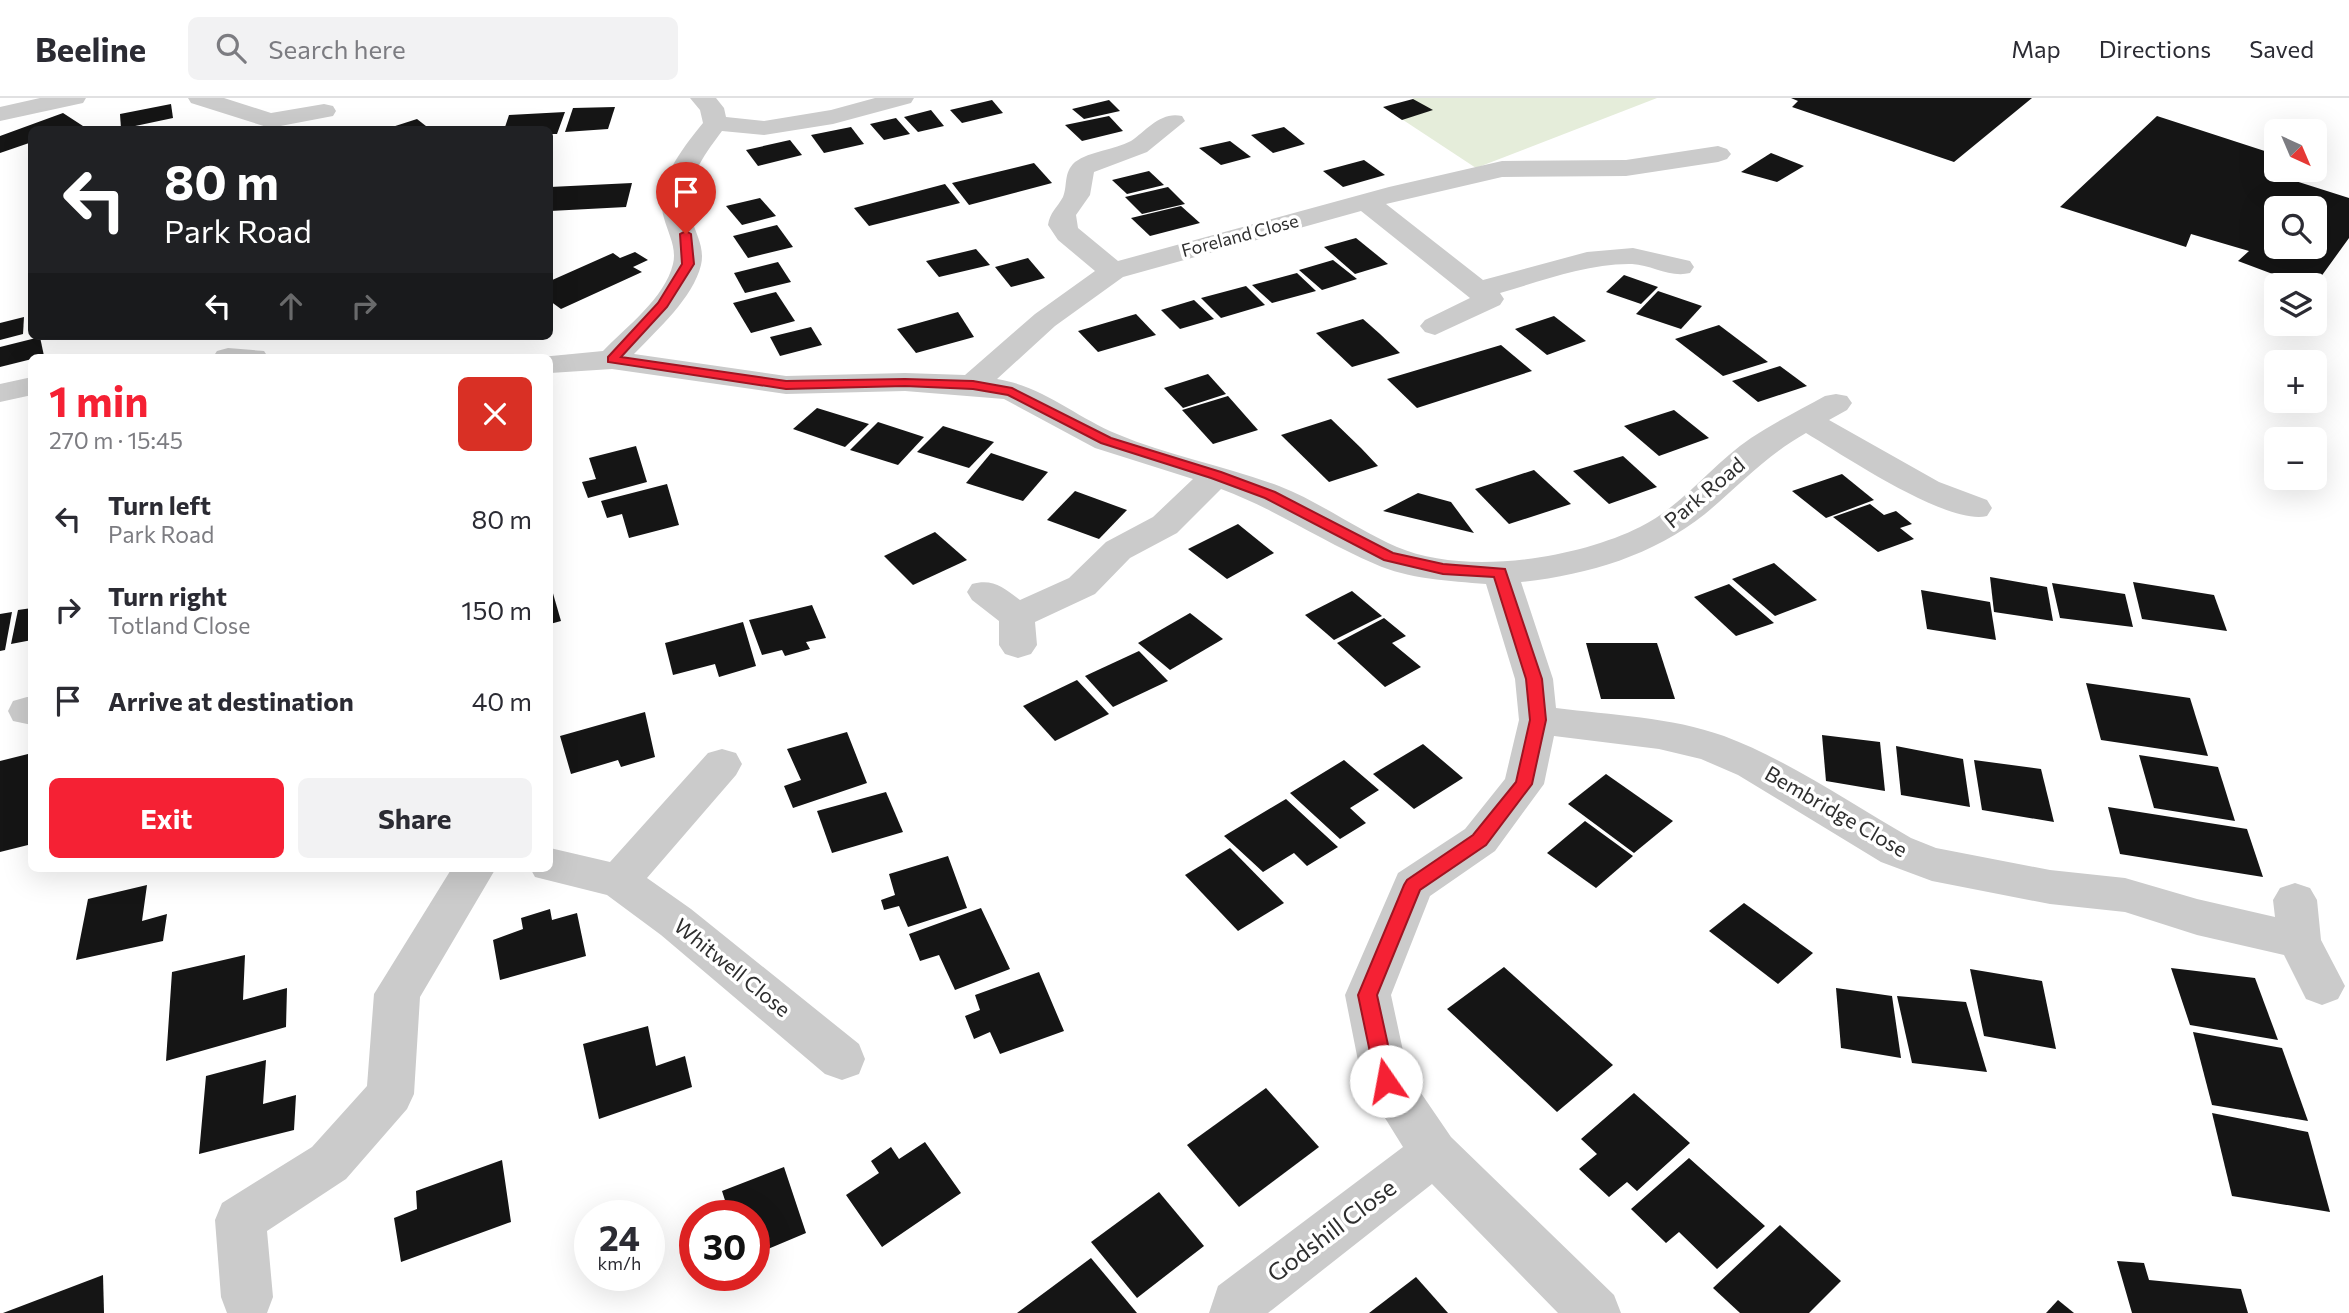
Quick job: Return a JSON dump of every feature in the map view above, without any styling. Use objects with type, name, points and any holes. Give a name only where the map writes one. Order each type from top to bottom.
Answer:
[{"type":"street","points":[[0,114],[74,98]]},
{"type":"street","points":[[200,98],[266,125],[324,111]]},
{"type":"street","points":[[612,360],[663,304],[688,264],[686,234],[675,209],[684,165],[715,123],[712,108],[702,98]]},
{"type":"street","points":[[715,123],[764,128],[833,117],[902,98]]},
{"type":"street","points":[[1113,271],[1068,234],[1062,225],[1063,215],[1077,195],[1078,176],[1085,167],[1150,140],[1183,122],[1148,113]]},
{"type":"street","name":"Foreland Close","points":[[973,385],[1045,320],[1113,271],[1398,193],[1502,169],[1626,168],[1718,154]]},
{"type":"street","points":[[1366,202],[1490,299],[1435,326]]},
{"type":"street","points":[[1478,290],[1587,260],[1633,256],[1681,267]]},
{"type":"street","name":"Park Road","points":[[553,364],[612,360],[786,385],[905,382],[973,385],[1012,391],[1106,441],[1216,475],[1270,495],[1389,557],[1443,569],[1500,573],[1556,567],[1596,557],[1654,534],[1693,506],[1762,445],[1836,403]]},
{"type":"street","points":[[0,393],[28,387]]},
{"type":"street","points":[[1804,419],[1927,489],[1975,508]]},
{"type":"street","points":[[985,592],[1018,631],[1082,586],[1118,550],[1165,525],[1216,475]]},
{"type":"street","points":[[1500,573],[1534,679],[1538,720],[1524,784],[1479,840],[1413,885],[1368,995],[1386,1081],[1434,1153],[1595,1313]]},
{"type":"street","name":"Bembridge Close","points":[[1538,720],[1659,735],[1709,746],[1752,764],[1896,850],[1932,864],[2050,887],[2125,895],[2197,916],[2297,920],[2322,986]]},
{"type":"street","points":[[619,881],[722,764]]},
{"type":"street","name":"Whitwell Close","points":[[553,866],[619,881],[676,922],[842,1059]]},
{"type":"street","points":[[247,1297],[240,1220],[329,1163],[390,1094],[397,994],[473,872]]},
{"type":"street","name":"Godshill Close","points":[[1235,1313],[1237,1304],[1434,1153]]},
{"type":"green space","points":[[1414,98],[1657,98],[1476,168],[1394,114]]},
{"type":"building","points":[[1791,98],[2032,98],[1954,162],[1792,107],[1798,101]]},
{"type":"building","points":[[1413,99],[1433,110],[1402,120],[1383,107]]},
{"type":"building","points":[[992,100],[1003,113],[962,123],[950,110]]},
{"type":"building","points":[[1109,100],[1120,111],[1084,119],[1072,109]]},
{"type":"building","points":[[171,104],[173,118],[135,126],[121,126],[120,114]]},
{"type":"building","points":[[615,107],[608,129],[565,132],[573,108]]},
{"type":"building","points":[[931,110],[944,126],[918,132],[904,117]]},
{"type":"building","points":[[565,112],[557,134],[553,134],[553,126],[505,126],[509,115]]},
{"type":"building","points":[[63,113],[83,126],[28,126],[28,143],[0,153],[0,136]]},
{"type":"building","points":[[1109,116],[1123,131],[1082,141],[1065,125]]},
{"type":"building","points":[[2157,116],[2264,151],[2264,182],[2299,182],[2349,198],[2349,238],[2324,273],[2270,273],[2238,261],[2249,251],[2191,234],[2186,247],[2060,207]]},
{"type":"building","points":[[896,118],[910,134],[884,140],[870,124]]},
{"type":"building","points":[[417,119],[426,126],[395,126]]},
{"type":"building","points":[[851,127],[864,144],[824,153],[811,135]]},
{"type":"building","points":[[1284,127],[1305,144],[1273,153],[1251,135]]},
{"type":"building","points":[[790,140],[802,155],[758,166],[746,150]]},
{"type":"building","points":[[1230,141],[1251,157],[1221,165],[1199,148]]},
{"type":"building","points":[[1771,153],[1804,166],[1777,182],[1741,172]]},
{"type":"building","points":[[1364,160],[1385,175],[1343,187],[1323,171]]},
{"type":"building","points":[[1034,163],[1052,183],[969,205],[952,183]]},
{"type":"building","points":[[1149,171],[1164,185],[1127,194],[1112,180]]},
{"type":"building","points":[[632,183],[626,207],[553,211],[553,187]]},
{"type":"building","points":[[945,184],[960,203],[869,226],[854,208]]},
{"type":"building","points":[[1168,187],[1185,204],[1142,214],[1125,197]]},
{"type":"building","points":[[760,198],[776,216],[742,225],[726,206]]},
{"type":"building","points":[[1181,206],[1200,223],[1150,236],[1131,218]]},
{"type":"building","points":[[777,225],[793,247],[748,258],[733,236]]},
{"type":"building","points":[[1356,238],[1388,264],[1355,274],[1324,247]]},
{"type":"building","points":[[976,249],[990,265],[939,277],[926,261]]},
{"type":"building","points":[[635,252],[648,260],[633,267],[642,272],[561,309],[553,303],[553,280],[613,253],[620,258]]},
{"type":"building","points":[[1028,258],[1045,278],[1011,287],[995,267]]},
{"type":"building","points":[[1333,260],[1357,279],[1322,290],[1299,270]]},
{"type":"building","points":[[778,262],[791,282],[745,293],[734,273]]},
{"type":"building","points":[[1297,273],[1316,291],[1272,303],[1252,285]]},
{"type":"building","points":[[1624,275],[1658,287],[1641,304],[1606,292]]},
{"type":"building","points":[[1246,286],[1265,305],[1221,318],[1201,298]]},
{"type":"building","points":[[1658,291],[1702,306],[1681,329],[1636,314]]},
{"type":"building","points":[[776,292],[795,321],[751,333],[733,303]]},
{"type":"building","points":[[1194,300],[1214,319],[1180,329],[1161,310]]},
{"type":"building","points":[[958,312],[974,337],[916,353],[897,329]]},
{"type":"building","points":[[1136,314],[1156,335],[1098,352],[1078,331]]},
{"type":"building","points":[[1554,316],[1586,341],[1547,355],[1515,329]]},
{"type":"building","points":[[24,317],[23,334],[0,340],[0,323]]},
{"type":"building","points":[[1363,319],[1400,353],[1352,367],[1316,333]]},
{"type":"building","points":[[1719,325],[1768,362],[1723,376],[1675,339]]},
{"type":"building","points":[[811,327],[822,345],[780,356],[770,337]]},
{"type":"building","points":[[28,340],[41,340],[44,354],[28,354],[28,360],[0,367],[0,347]]},
{"type":"building","points":[[1501,345],[1532,371],[1417,408],[1387,379]]},
{"type":"building","points":[[1780,366],[1807,386],[1758,402],[1732,381]]},
{"type":"building","points":[[1208,374],[1226,394],[1183,408],[1164,388]]},
{"type":"building","points":[[1228,396],[1258,430],[1213,444],[1182,410]]},
{"type":"building","points":[[817,408],[869,424],[845,447],[793,429]]},
{"type":"building","points":[[1674,410],[1709,438],[1659,456],[1624,426]]},
{"type":"building","points":[[1331,419],[1378,466],[1329,482],[1281,435]]},
{"type":"building","points":[[878,422],[924,437],[898,465],[850,450]]},
{"type":"building","points":[[943,426],[994,442],[969,468],[917,452]]},
{"type":"building","points":[[636,446],[647,482],[588,498],[582,482],[596,479],[589,458]]},
{"type":"building","points":[[991,453],[1048,472],[1023,501],[966,483]]},
{"type":"building","points":[[1623,456],[1657,487],[1609,504],[1573,471]]},
{"type":"building","points":[[1534,470],[1571,504],[1509,524],[1475,489]]},
{"type":"building","points":[[1842,474],[1874,500],[1826,518],[1792,491]]},
{"type":"building","points":[[667,484],[679,525],[629,538],[622,514],[607,518],[601,501]]},
{"type":"building","points":[[1075,491],[1127,510],[1099,539],[1047,520]]},
{"type":"building","points":[[1418,493],[1451,502],[1474,533],[1383,511]]},
{"type":"building","points":[[1870,504],[1884,515],[1896,511],[1912,524],[1900,528],[1914,539],[1878,552],[1833,517]]},
{"type":"building","points":[[1238,524],[1274,553],[1227,579],[1188,549]]},
{"type":"building","points":[[935,532],[967,560],[913,585],[884,556]]},
{"type":"building","points":[[1774,563],[1817,600],[1775,616],[1732,579]]},
{"type":"building","points":[[1990,577],[2047,587],[2053,621],[1994,612]]},
{"type":"building","points":[[2133,582],[2214,595],[2227,631],[2142,619]]},
{"type":"building","points":[[2052,583],[2125,594],[2133,627],[2060,618]]},
{"type":"building","points":[[1729,584],[1774,623],[1736,636],[1694,597]]},
{"type":"building","points":[[1921,590],[1990,602],[1996,640],[1927,629]]},
{"type":"building","points":[[1352,591],[1382,616],[1334,640],[1305,615]]},
{"type":"building","points":[[553,593],[561,621],[553,623]]},
{"type":"building","points":[[812,605],[826,638],[806,642],[810,649],[785,656],[782,650],[762,655],[749,620]]},
{"type":"building","points":[[28,609],[28,641],[11,644],[18,610]]},
{"type":"building","points":[[12,612],[5,650],[0,651],[0,614]]},
{"type":"building","points":[[1190,613],[1223,639],[1170,670],[1138,643]]},
{"type":"building","points":[[1384,618],[1406,636],[1392,643],[1421,667],[1385,687],[1337,643]]},
{"type":"building","points":[[743,622],[756,666],[719,677],[715,664],[673,675],[665,643]]},
{"type":"building","points":[[1586,643],[1657,643],[1675,699],[1601,699]]},
{"type":"building","points":[[1139,651],[1168,681],[1113,707],[1085,676]]},
{"type":"building","points":[[1077,680],[1109,714],[1055,741],[1023,706]]},
{"type":"building","points":[[2086,683],[2190,698],[2208,756],[2101,740]]},
{"type":"building","points":[[645,712],[655,757],[621,767],[618,760],[571,774],[560,736]]},
{"type":"building","points":[[847,732],[867,783],[793,808],[784,786],[801,780],[787,749]]},
{"type":"building","points":[[1822,735],[1880,742],[1885,791],[1826,781]]},
{"type":"building","points":[[1423,744],[1463,778],[1414,809],[1373,774]]},
{"type":"building","points":[[1896,746],[1963,759],[1970,807],[1901,795]]},
{"type":"building","points":[[28,754],[28,845],[0,852],[0,761]]},
{"type":"building","points":[[2139,755],[2218,767],[2235,821],[2154,808]]},
{"type":"building","points":[[1344,760],[1379,790],[1350,808],[1366,823],[1340,839],[1290,793]]},
{"type":"building","points":[[1974,760],[2041,769],[2054,822],[1982,810]]},
{"type":"building","points":[[1606,774],[1673,821],[1634,853],[1568,804]]},
{"type":"building","points":[[886,792],[903,832],[832,853],[817,811]]},
{"type":"building","points":[[1286,799],[1338,847],[1307,866],[1294,853],[1263,872],[1224,836]]},
{"type":"building","points":[[2108,807],[2247,829],[2263,877],[2120,854]]},
{"type":"building","points":[[1585,821],[1633,856],[1596,888],[1547,853]]},
{"type":"building","points":[[1230,848],[1284,903],[1238,931],[1185,875]]},
{"type":"building","points":[[948,856],[967,908],[908,927],[899,906],[884,910],[881,900],[895,895],[889,874]]},
{"type":"building","points":[[147,885],[142,921],[167,914],[163,941],[76,960],[88,899]]},
{"type":"building","points":[[1744,903],[1813,953],[1778,984],[1709,931]]},
{"type":"building","points":[[981,908],[1010,969],[955,990],[939,955],[920,961],[909,934]]},
{"type":"building","points":[[550,909],[552,920],[577,913],[586,956],[500,980],[493,940],[523,929],[521,918]]},
{"type":"building","points":[[245,955],[243,1000],[287,988],[286,1027],[166,1061],[172,972]]},
{"type":"building","points":[[1504,967],[1613,1065],[1557,1112],[1447,1009]]},
{"type":"building","points":[[2171,968],[2255,978],[2278,1040],[2190,1025]]},
{"type":"building","points":[[1970,969],[2042,981],[2056,1049],[1984,1036]]},
{"type":"building","points":[[1039,972],[1064,1031],[1000,1054],[990,1032],[974,1039],[965,1016],[980,1010],[975,995]]},
{"type":"building","points":[[1836,988],[1892,996],[1901,1058],[1841,1048]]},
{"type":"building","points":[[1897,996],[1966,1002],[1987,1072],[1912,1063]]},
{"type":"building","points":[[648,1026],[656,1066],[685,1056],[692,1087],[599,1119],[583,1044]]},
{"type":"building","points":[[2193,1032],[2282,1048],[2308,1121],[2212,1105]]},
{"type":"building","points":[[266,1060],[263,1104],[296,1095],[294,1130],[199,1154],[206,1076]]},
{"type":"building","points":[[1266,1088],[1319,1147],[1239,1207],[1187,1145]]},
{"type":"building","points":[[1634,1093],[1690,1143],[1637,1191],[1627,1182],[1609,1197],[1579,1169],[1597,1154],[1581,1139]]},
{"type":"building","points":[[2212,1113],[2308,1132],[2330,1212],[2232,1196]]},
{"type":"building","points":[[925,1142],[961,1193],[882,1247],[846,1195],[879,1173],[871,1161],[891,1147],[899,1159]]},
{"type":"building","points":[[1689,1158],[1765,1226],[1717,1269],[1679,1232],[1666,1243],[1631,1209]]},
{"type":"building","points":[[502,1160],[511,1222],[401,1262],[394,1218],[417,1209],[416,1191]]},
{"type":"building","points":[[784,1167],[806,1233],[770,1248],[770,1200],[725,1200],[722,1191]]},
{"type":"building","points":[[1159,1192],[1204,1246],[1137,1298],[1091,1242]]},
{"type":"building","points":[[1780,1225],[1841,1281],[1809,1313],[1740,1313],[1713,1288]]},
{"type":"building","points":[[1091,1258],[1137,1313],[1017,1313]]},
{"type":"building","points":[[2117,1261],[2144,1263],[2149,1280],[2241,1289],[2248,1313],[2132,1313]]},
{"type":"building","points":[[103,1275],[104,1313],[3,1313]]},
{"type":"building","points":[[1416,1277],[1448,1313],[1369,1313]]},
{"type":"building","points":[[2058,1300],[2074,1313],[2046,1313]]},
{"type":"route","points":[[686,234],[688,264],[663,304],[612,360],[707,376],[786,385],[905,382],[973,385],[1012,391],[1106,441],[1216,475],[1270,495],[1346,537],[1389,557],[1443,569],[1500,573],[1534,679],[1538,720],[1524,784],[1479,840],[1413,885],[1368,995],[1386,1081]]}]
